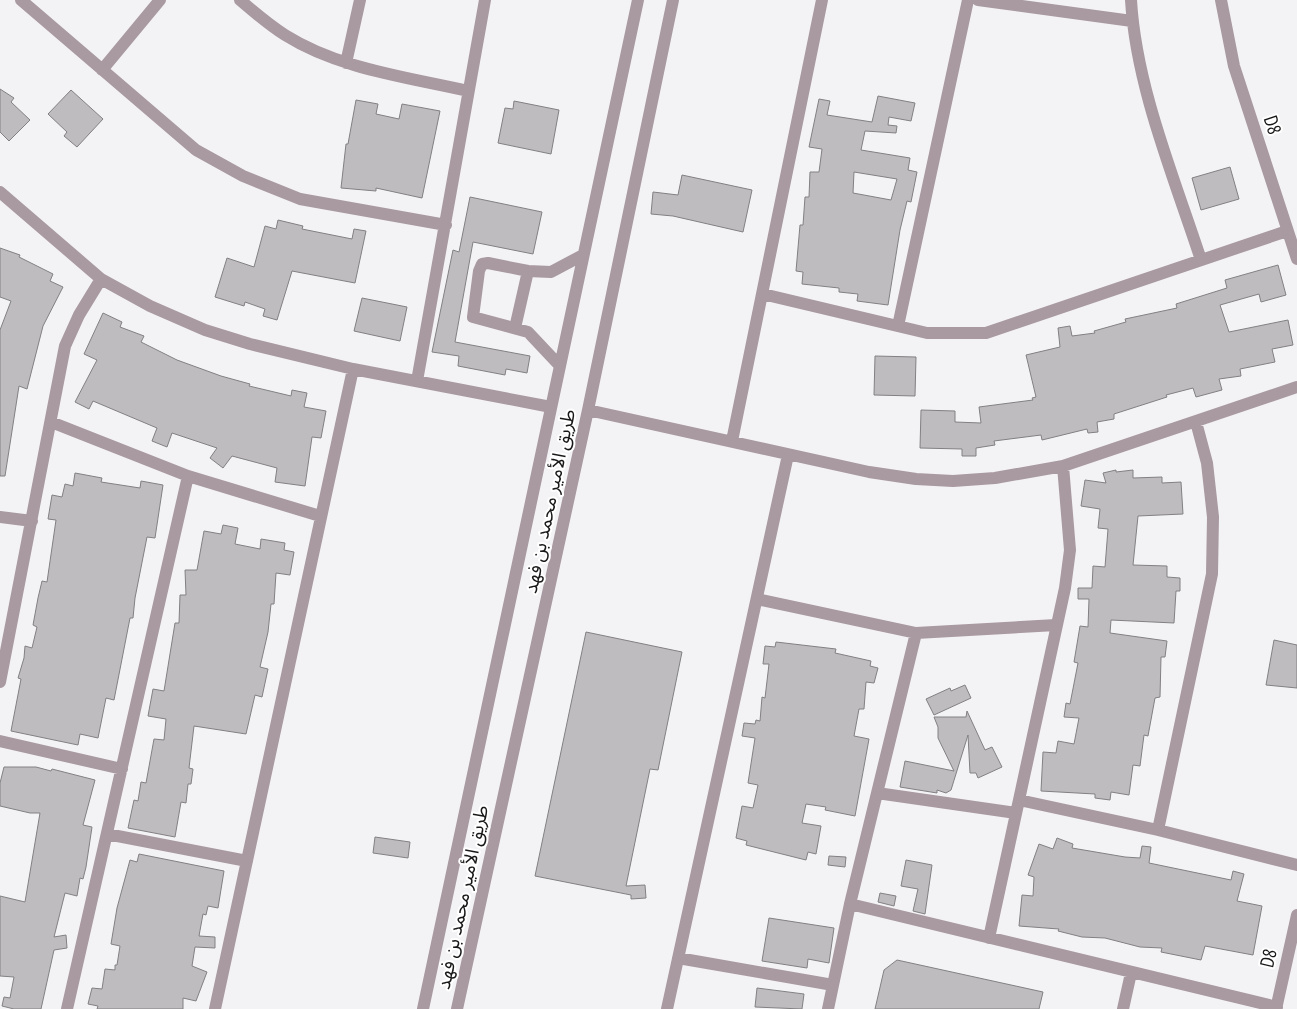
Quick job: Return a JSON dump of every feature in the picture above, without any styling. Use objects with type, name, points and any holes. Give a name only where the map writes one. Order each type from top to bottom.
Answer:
[{"type":"street","points":[[21,0],[196,150],[243,176],[300,199],[446,225]]},
{"type":"street","points":[[102,70],[160,0]]},
{"type":"street","points":[[240,0],[285,36],[346,63],[468,91]]},
{"type":"street","points":[[346,63],[360,0]]},
{"type":"street","points":[[418,381],[485,0]]},
{"type":"street","name":"طريق الأمير محمد بن فهد","points":[[423,1009],[638,0]]},
{"type":"street","name":"طريق الأمير محمد بن فهد","points":[[457,1009],[588,410],[673,0]]},
{"type":"street","points":[[732,441],[822,0]]},
{"type":"street","points":[[898,326],[968,0]]},
{"type":"street","points":[[978,0],[1132,21]]},
{"type":"street","points":[[1131,0],[1132,21],[1149,101],[1201,260]]},
{"type":"street","name":"D8","points":[[1221,0],[1234,66],[1297,259]]},
{"type":"street","points":[[0,192],[101,279],[150,306],[205,330],[250,344],[353,369],[551,407]]},
{"type":"street","points":[[763,294],[927,333],[986,333],[1288,231]]},
{"type":"street","points":[[560,366],[537,339],[528,332],[473,317],[479,271],[482,264],[488,263],[528,271],[551,272],[583,255]]},
{"type":"street","points":[[515,328],[528,271]]},
{"type":"street","points":[[0,682],[65,346],[78,315],[101,279]]},
{"type":"street","points":[[215,1009],[353,369]]},
{"type":"street","points":[[588,410],[869,472],[916,479],[953,481],[995,478],[1063,466],[1297,387]]},
{"type":"street","points":[[51,422],[188,476],[320,516]]},
{"type":"street","points":[[1158,830],[1212,574],[1213,517],[1207,463],[1196,422]]},
{"type":"street","points":[[667,1009],[788,455]]},
{"type":"street","points":[[989,938],[1065,588],[1070,550],[1063,466]]},
{"type":"street","points":[[67,1009],[188,476]]},
{"type":"street","points":[[0,517],[32,521]]},
{"type":"street","points":[[757,599],[916,634],[1056,625]]},
{"type":"street","points":[[828,1009],[850,904],[916,634]]},
{"type":"street","points":[[0,742],[122,769]]},
{"type":"street","points":[[877,793],[1016,813]]},
{"type":"street","points":[[1019,800],[1158,830],[1297,865]]},
{"type":"street","points":[[107,834],[247,861]]},
{"type":"street","points":[[850,904],[1276,1008]]},
{"type":"street","name":"D8","points":[[1276,1008],[1297,914]]},
{"type":"street","points":[[678,958],[833,985]]},
{"type":"street","points":[[1123,1009],[1132,972]]},
{"type":"building","points":[[0,89],[14,98],[11,102],[30,120],[9,141],[0,132]]},
{"type":"building","points":[[71,90],[103,119],[77,147],[64,136],[67,132],[48,114]]},
{"type":"building","points":[[878,96],[915,103],[911,121],[889,117],[888,125],[897,126],[896,133],[865,131],[861,150],[910,158],[908,170],[917,172],[911,202],[907,201],[900,230],[888,305],[857,301],[858,294],[839,292],[839,288],[802,284],[803,272],[796,271],[800,225],[803,225],[805,197],[809,197],[810,172],[819,172],[822,149],[809,147],[819,99],[830,101],[827,115],[872,122]],"holes":[[[854,172],[897,179],[891,200],[853,193]]]},
{"type":"building","points":[[356,100],[378,104],[376,114],[399,119],[402,104],[440,111],[422,198],[376,188],[376,191],[341,188],[346,144],[348,144]]},
{"type":"building","points":[[514,101],[559,110],[551,154],[498,143],[505,108],[513,109]]},
{"type":"building","points":[[1230,167],[1239,199],[1201,210],[1192,178]]},
{"type":"building","points":[[682,175],[752,190],[743,232],[673,216],[651,214],[653,192],[678,195]]},
{"type":"building","points":[[470,197],[542,212],[533,254],[473,242],[455,342],[530,356],[527,373],[506,369],[505,375],[458,366],[459,356],[432,352],[453,250],[459,252]]},
{"type":"building","points":[[278,220],[303,226],[302,229],[352,239],[354,229],[366,231],[355,283],[292,271],[277,320],[263,316],[265,309],[245,302],[244,306],[215,297],[227,258],[254,267],[265,226],[276,229]]},
{"type":"building","points":[[0,248],[20,255],[19,257],[53,274],[50,281],[63,287],[43,326],[27,389],[19,386],[5,476],[0,476],[0,330],[11,301],[0,297]]},
{"type":"building","points":[[1278,265],[1286,295],[1261,302],[1259,294],[1220,305],[1229,332],[1288,320],[1293,345],[1272,349],[1275,362],[1240,369],[1241,376],[1219,379],[1222,390],[1196,397],[1193,388],[1166,395],[1167,397],[1114,414],[1114,419],[1097,422],[1098,432],[1088,433],[1087,429],[1042,440],[1041,435],[994,441],[995,445],[976,448],[976,456],[962,456],[962,449],[920,448],[921,410],[955,411],[955,422],[981,423],[979,407],[1033,400],[1032,398],[1036,397],[1026,355],[1060,347],[1058,328],[1070,326],[1072,336],[1095,333],[1094,331],[1126,322],[1125,319],[1177,308],[1176,304],[1227,288],[1225,280]]},
{"type":"building","points":[[362,298],[407,307],[400,341],[354,331]]},
{"type":"building","points":[[103,313],[122,322],[120,327],[144,336],[141,342],[177,360],[250,384],[249,386],[291,396],[292,390],[307,393],[304,407],[326,411],[321,438],[312,437],[305,486],[275,482],[277,468],[232,456],[223,468],[210,458],[217,448],[172,433],[167,447],[152,441],[157,428],[93,401],[89,409],[75,402],[97,360],[84,354]]},
{"type":"building","points":[[875,356],[916,357],[915,396],[874,395]]},
{"type":"building","points":[[1116,470],[1116,472],[1133,470],[1133,478],[1162,477],[1162,483],[1181,482],[1183,514],[1138,516],[1133,565],[1167,566],[1167,577],[1180,578],[1180,591],[1176,591],[1174,623],[1111,620],[1110,633],[1167,641],[1165,657],[1161,657],[1160,697],[1155,698],[1148,736],[1144,735],[1140,766],[1133,765],[1129,795],[1111,792],[1110,800],[1095,798],[1095,794],[1041,791],[1043,752],[1056,753],[1058,741],[1074,744],[1079,718],[1064,717],[1066,703],[1070,704],[1078,663],[1074,662],[1080,626],[1088,627],[1089,599],[1078,599],[1078,588],[1092,588],[1093,566],[1105,567],[1108,529],[1098,528],[1100,509],[1081,506],[1085,480],[1106,483],[1103,473]]},
{"type":"building","points":[[75,473],[102,478],[101,482],[140,488],[141,481],[163,485],[155,538],[147,537],[133,618],[130,618],[114,700],[106,698],[98,738],[80,734],[78,745],[11,731],[21,679],[18,678],[24,658],[25,646],[32,648],[37,627],[33,625],[38,598],[42,581],[47,582],[56,520],[48,519],[52,495],[62,497],[65,484],[73,486]]},
{"type":"building","points":[[223,525],[238,528],[235,544],[260,549],[261,539],[285,543],[284,550],[294,552],[290,575],[276,573],[274,604],[271,604],[268,632],[260,667],[268,669],[262,697],[255,695],[246,734],[194,726],[189,768],[193,769],[191,784],[188,784],[186,803],[181,802],[175,837],[128,828],[134,800],[138,801],[141,782],[146,783],[154,739],[164,740],[166,719],[148,716],[153,689],[164,691],[175,623],[179,623],[180,595],[186,595],[185,570],[197,570],[204,531],[221,534]]},
{"type":"building","points":[[586,632],[682,652],[658,770],[650,769],[626,886],[645,885],[646,898],[631,899],[631,895],[535,876]]},
{"type":"building","points":[[1274,640],[1297,645],[1297,688],[1266,685]]},
{"type":"building","points":[[776,642],[836,649],[835,653],[871,661],[870,666],[878,668],[874,683],[866,682],[864,709],[859,709],[854,736],[869,739],[855,816],[825,810],[826,807],[806,804],[802,823],[821,826],[816,854],[808,852],[806,860],[746,845],[747,841],[736,838],[742,806],[753,808],[758,785],[748,783],[755,738],[742,736],[744,723],[755,724],[756,720],[760,721],[762,697],[765,698],[769,664],[763,664],[765,646],[775,647]]},
{"type":"building","points":[[965,685],[971,698],[934,715],[926,699],[950,688],[951,691]]},
{"type":"building","points":[[967,711],[985,750],[992,747],[1002,767],[978,778],[976,773],[970,773],[968,735],[951,790],[946,793],[937,790],[937,793],[900,787],[905,761],[954,771],[938,738],[938,727],[934,717],[966,717]]},
{"type":"building","points":[[4,767],[36,767],[51,771],[52,769],[95,780],[83,825],[92,827],[83,879],[80,878],[77,896],[65,893],[54,937],[66,935],[67,948],[54,950],[41,1009],[14,1009],[2,1006],[4,997],[10,998],[14,977],[0,976],[0,896],[25,902],[40,813],[30,813],[0,806],[0,783]]},
{"type":"building","points":[[375,837],[410,842],[408,858],[373,853]]},
{"type":"building","points":[[1057,838],[1073,844],[1072,848],[1125,857],[1140,858],[1142,846],[1151,847],[1149,863],[1231,880],[1233,871],[1244,874],[1237,901],[1262,906],[1253,955],[1205,946],[1201,960],[1161,952],[1162,948],[1140,947],[1105,938],[1082,937],[1058,931],[1059,929],[1019,926],[1022,895],[1033,896],[1034,877],[1028,875],[1039,844],[1053,849]]},
{"type":"building","points":[[139,854],[224,871],[218,908],[208,906],[206,915],[203,914],[199,936],[215,937],[215,948],[195,947],[192,966],[207,972],[196,1001],[183,998],[183,1009],[97,1009],[98,1006],[88,1004],[92,988],[102,989],[105,969],[115,970],[115,965],[117,965],[120,946],[111,944],[117,908],[130,860],[137,862]]},
{"type":"building","points":[[829,856],[846,857],[845,867],[828,865]]},
{"type":"building","points":[[906,860],[932,865],[925,914],[913,911],[918,889],[901,886]]},
{"type":"building","points":[[880,893],[896,896],[894,906],[878,902]]},
{"type":"building","points":[[769,918],[834,928],[829,963],[808,959],[807,968],[762,961]]},
{"type":"building","points":[[897,960],[1043,992],[1039,1009],[875,1009],[884,970]]},
{"type":"building","points":[[757,988],[804,994],[802,1009],[755,1007]]}]
